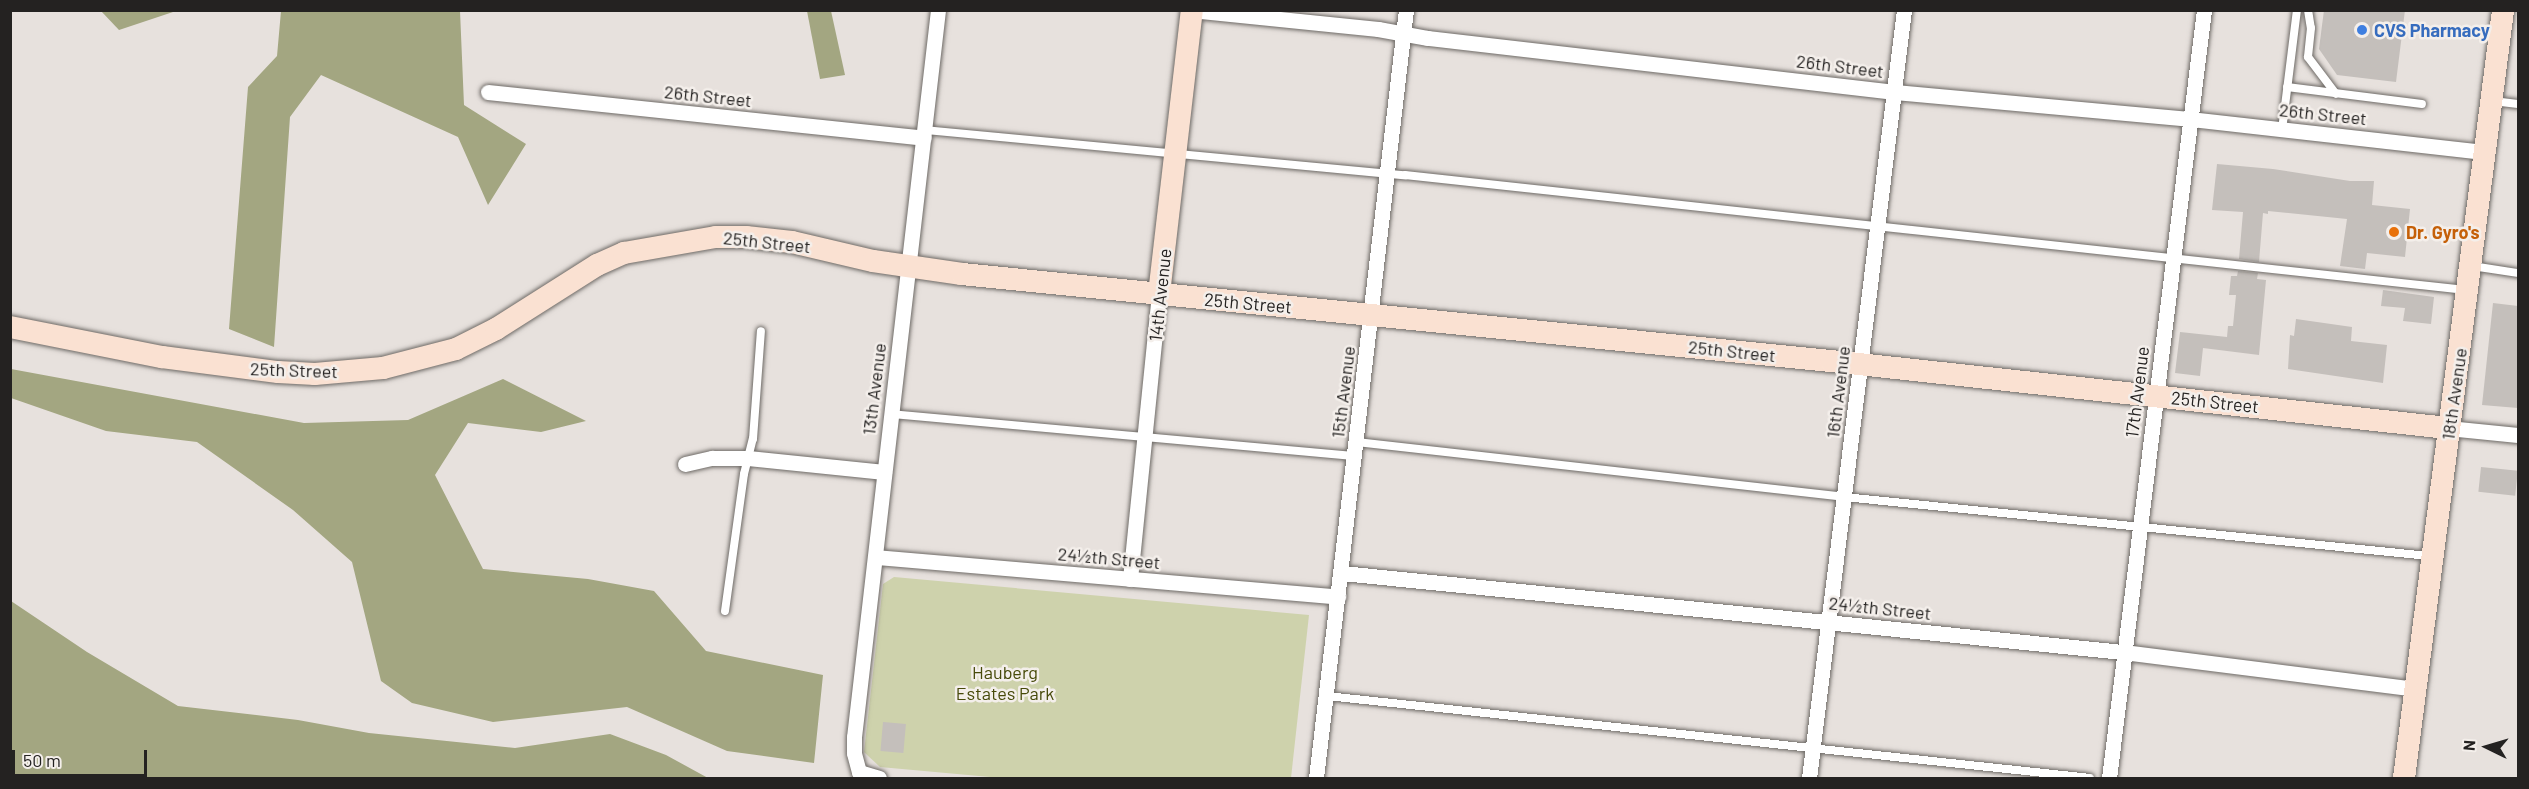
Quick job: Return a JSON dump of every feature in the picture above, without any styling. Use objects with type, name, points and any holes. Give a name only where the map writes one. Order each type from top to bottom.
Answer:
[{"type":"street","name":"13th Avenue","points":[[879,778],[860,772],[854,753],[854,736],[938,10]]},
{"type":"street","name":"15th Avenue","points":[[1316,778],[1342,573],[1406,10]]},
{"type":"street","name":"16th Avenue","points":[[1809,778],[1904,10]]},
{"type":"street","name":"17th Avenue","points":[[2109,778],[2204,10]]},
{"type":"street","name":"18th Avenue","points":[[2404,778],[2504,10]]},
{"type":"street","name":"26th Street","points":[[1192,11],[1403,33],[1894,92],[2190,119],[2485,152]]},
{"type":"street","name":"14th Avenue","points":[[1130,579],[1159,294],[1192,11]]},
{"type":"street","name":"26th Street","points":[[488,92],[924,134]]},
{"type":"street","name":"25th Street","points":[[10,327],[162,357],[278,372],[315,374],[383,368],[456,349],[496,329],[597,265],[624,254],[716,237],[746,237],[792,242],[908,267],[1861,364],[2518,435]]},
{"type":"street","points":[[685,465],[712,458],[748,458],[884,471]]},
{"type":"street","name":"24½th Street","points":[[876,557],[1338,597]]},
{"type":"street","name":"24½th Street","points":[[1342,573],[2123,652],[2414,689]]},
{"type":"lane","points":[[2282,129],[2297,10]]},
{"type":"lane","points":[[2308,10],[2311,28],[2308,57],[2336,94]]},
{"type":"lane","points":[[2287,87],[2422,104]]},
{"type":"lane","points":[[2492,101],[2518,104]]},
{"type":"lane","points":[[924,134],[1388,173],[2468,290]]},
{"type":"lane","points":[[2471,266],[2518,273]]},
{"type":"lane","points":[[725,610],[748,458],[753,439],[761,331]]},
{"type":"lane","points":[[891,414],[1146,437],[1355,449],[2433,556]]},
{"type":"lane","points":[[1327,696],[2090,778]]},
{"type":"green space","points":[[101,11],[176,11],[119,30]]},
{"type":"green space","points":[[281,11],[460,11],[464,105],[526,144],[488,205],[458,137],[321,75],[290,117],[274,347],[229,329],[248,87],[277,56]]},
{"type":"green space","points":[[807,11],[831,11],[845,75],[820,79]]},
{"type":"green space","points":[[11,369],[304,423],[408,420],[503,379],[586,421],[541,432],[468,423],[435,475],[483,569],[588,579],[654,591],[706,651],[823,675],[814,763],[727,751],[627,707],[493,722],[412,703],[381,681],[352,562],[293,510],[197,442],[106,431],[11,398]]},
{"type":"green space","name":"Hauberg Estates Park","points":[[894,577],[1309,615],[1291,778],[1001,778],[880,767],[864,752],[883,584]]},
{"type":"green space","points":[[11,601],[87,652],[178,706],[298,720],[369,733],[515,748],[610,734],[666,755],[708,778],[11,778]]},
{"type":"building","name":"CVS Pharmacy","points":[[2324,10],[2405,10],[2396,82],[2337,75],[2319,49]]},
{"type":"building","points":[[2217,164],[2273,169],[2350,181],[2374,181],[2372,205],[2410,209],[2405,257],[2367,253],[2365,269],[2340,266],[2347,219],[2268,211],[2268,214],[2263,213],[2259,262],[2239,259],[2243,212],[2212,210]]},
{"type":"building","points":[[2238,271],[2258,273],[2257,279],[2266,280],[2259,355],[2203,348],[2200,376],[2175,373],[2180,332],[2227,337],[2228,326],[2233,326],[2236,295],[2229,295],[2231,276],[2237,276]]},
{"type":"building","points":[[2383,290],[2434,297],[2431,324],[2403,321],[2405,308],[2381,306]]},
{"type":"building","points":[[2493,303],[2518,306],[2518,408],[2482,405]]},
{"type":"building","points":[[2296,319],[2352,327],[2351,341],[2387,345],[2383,383],[2288,369],[2290,335],[2294,336]]},
{"type":"building","points":[[2481,467],[2518,471],[2515,496],[2478,492]]},
{"type":"building","points":[[883,722],[906,724],[903,753],[880,751]]},
{"type":"place","name":"CVS Pharmacy","points":[[2362,30]]},
{"type":"place","name":"Dr. Gyro's","points":[[2394,232]]}]
